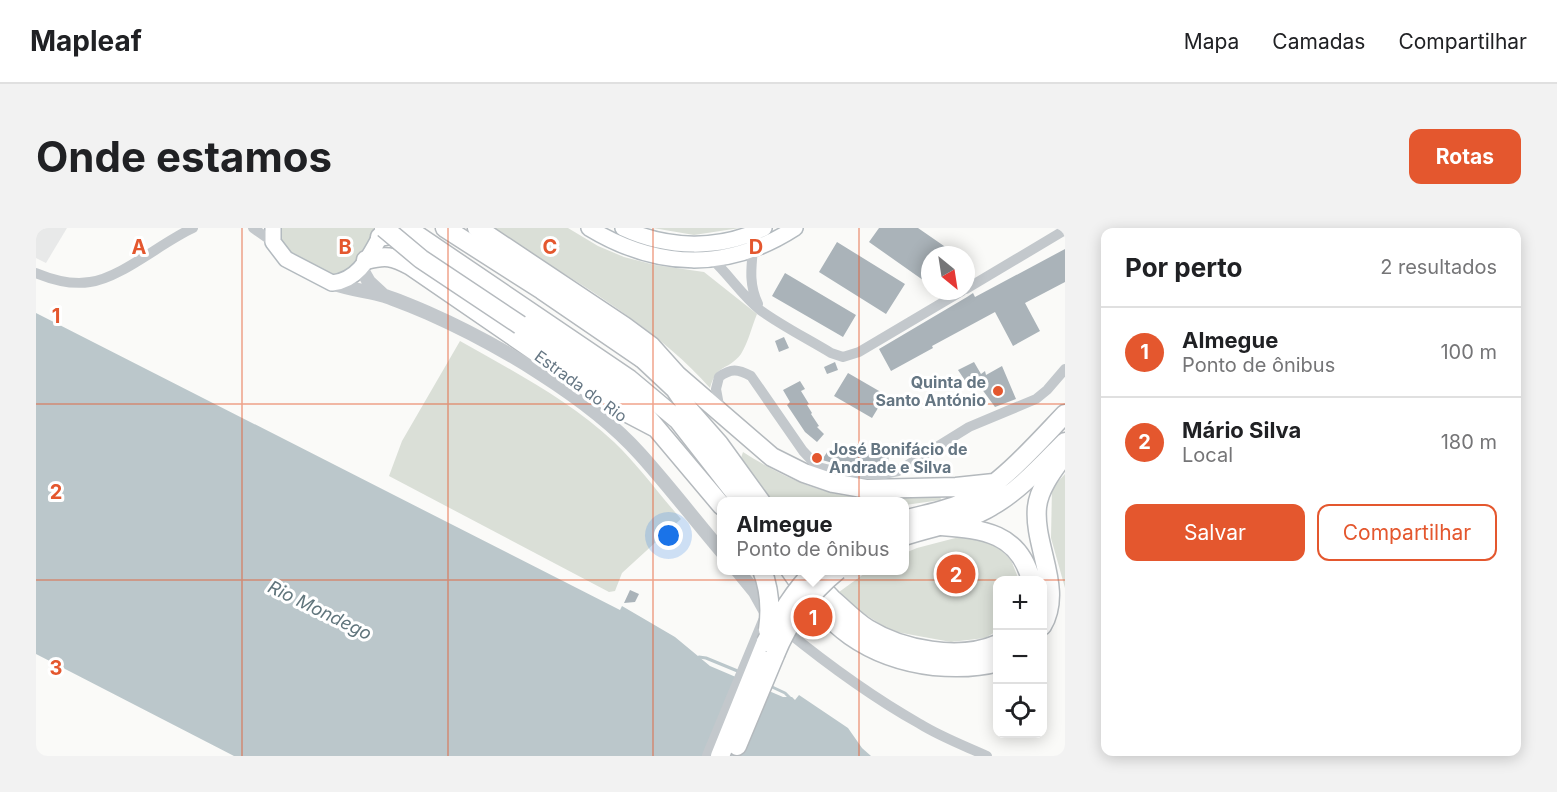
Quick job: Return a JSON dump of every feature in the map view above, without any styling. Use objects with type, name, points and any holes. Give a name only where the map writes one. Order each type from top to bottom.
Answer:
[{"type":"main road","points":[[425,228],[632,367],[668,397],[690,411]]},
{"type":"main road","points":[[445,228],[542,290],[643,359],[675,389],[758,497]]},
{"type":"main road","points":[[477,228],[651,346],[677,375],[772,457],[833,483],[867,489],[956,487],[994,483]]},
{"type":"main road","points":[[589,228],[619,245],[641,253],[674,259],[712,259],[753,249],[795,228]]},
{"type":"main road","points":[[623,228],[662,241],[694,244],[738,238],[764,228]]},
{"type":"main road","points":[[273,235],[278,251],[286,259],[333,283],[350,279],[363,264],[383,231]]},
{"type":"main road","points":[[383,231],[421,259],[631,398],[738,497]]},
{"type":"main road","points":[[383,231],[411,231],[430,242],[629,379],[678,420],[686,447],[717,498]]},
{"type":"main road","points":[[363,264],[381,256],[394,257],[411,266],[616,407],[686,447]]},
{"type":"main road","points":[[643,359],[677,375]]},
{"type":"main road","points":[[631,398],[656,428]]},
{"type":"main road","points":[[909,527],[933,513],[969,501],[994,483],[1065,414]]},
{"type":"main road","points":[[936,526],[993,506],[1027,480],[1065,442]]},
{"type":"main road","points":[[1046,576],[1037,525],[1037,507],[1041,493],[1065,454]]},
{"type":"main road","points":[[909,527],[969,528],[991,533],[1005,540],[1020,556],[1030,576]]},
{"type":"main road","points":[[720,756],[770,617],[768,587],[764,575]]},
{"type":"main road","points":[[794,575],[820,609],[868,648],[895,659],[935,666],[970,668],[993,663]]},
{"type":"main road","points":[[810,575],[854,619],[868,629],[900,644],[921,650],[958,652],[981,650],[993,646]]},
{"type":"main road","points":[[761,642],[811,575]]},
{"type":"main road","points":[[733,756],[779,644],[806,602],[833,575]]},
{"type":"main road","points":[[1047,580],[1050,597],[1047,615]]},
{"type":"street","points":[[36,273],[57,281],[90,283],[114,275],[174,237],[193,228]]},
{"type":"street","points":[[253,228],[273,235]]},
{"type":"street","points":[[975,284],[1065,230]]},
{"type":"street","points":[[753,249],[750,270],[752,291],[760,310]]},
{"type":"street","points":[[712,259],[760,310],[831,353],[843,357],[859,352],[947,300]]},
{"type":"street","name":"Estrada do Rio","points":[[363,264],[375,289],[384,296]]},
{"type":"street","name":"Estrada do Rio","points":[[333,283],[357,291],[384,296],[466,331],[540,374],[582,403],[639,453],[717,546]]},
{"type":"street","points":[[720,412],[716,389],[719,377],[728,371],[739,369],[750,376],[803,451],[818,467],[843,473],[884,474],[898,471],[969,428],[1036,399],[1065,369]]},
{"type":"street","points":[[741,575],[755,592],[768,616],[849,679],[922,726],[987,756]]},
{"type":"street","points":[[709,756],[761,642],[768,616]]},
{"type":"shaded area","points":[[36,228],[67,228],[46,263],[36,258]]},
{"type":"shaded area","points":[[282,228],[376,228],[356,264],[339,276],[329,275],[291,253],[281,239]]},
{"type":"shaded area","points":[[490,228],[568,228],[598,246],[624,257],[655,265],[704,272],[757,314],[746,345],[736,359],[719,371],[710,388],[687,364],[635,321]]},
{"type":"shaded area","points":[[653,228],[740,228],[694,235]]},
{"type":"shaded area","points":[[460,341],[540,387],[597,427],[632,460],[681,519],[622,573],[615,591],[609,592],[389,476],[402,441]]},
{"type":"shaded area","points":[[743,452],[811,487],[855,497],[768,497],[741,458]]},
{"type":"shaded area","points":[[1065,474],[1065,588],[1051,538],[1052,488]]},
{"type":"shaded area","points":[[940,495],[941,500],[909,504],[909,497],[905,497]]},
{"type":"shaded area","points":[[963,536],[992,541],[1011,560],[1017,576],[993,576],[993,633],[985,638],[951,642],[891,631],[849,604],[839,592],[862,575],[909,575],[909,551]]},
{"type":"water","name":"Rio Mondego","points":[[36,313],[620,610],[622,606],[675,637],[710,666],[783,697],[792,697],[795,700],[799,695],[848,728],[862,748],[871,756],[234,756],[36,654]]},
{"type":"building","points":[[879,228],[918,228],[944,246],[921,246],[921,279],[869,242]]},
{"type":"building","points":[[837,242],[905,284],[886,314],[819,272]]},
{"type":"building","points":[[1065,249],[1065,282],[1025,303],[1040,331],[1013,346],[995,312],[891,371],[879,349],[961,300],[975,300],[975,297]]},
{"type":"building","points":[[785,273],[856,315],[843,337],[772,296]]},
{"type":"building","points":[[784,337],[789,348],[779,352],[775,341]]},
{"type":"building","points":[[835,362],[838,370],[827,374],[824,367]]},
{"type":"building","name":"Quinta de Santo António","points":[[974,362],[981,374],[985,371],[986,375],[1002,366],[1016,399],[995,407],[973,377],[966,382],[958,370]]},
{"type":"building","points":[[848,373],[886,395],[872,418],[834,396]]},
{"type":"building","points":[[800,381],[805,389],[801,391],[809,404],[807,405],[811,414],[819,426],[817,427],[824,434],[817,442],[805,432],[787,405],[790,402],[783,390]]},
{"type":"building","points":[[857,444],[865,448],[889,451],[888,465],[844,466],[822,460],[829,449],[850,454],[853,446],[856,448]]},
{"type":"building","points":[[630,590],[639,594],[635,602],[624,603]]},
{"type":"waterway","points":[[697,660],[699,657],[706,658],[740,672]]},
{"type":"waterway","points":[[770,686],[785,693],[792,700]]},
{"type":"place","name":"Quinta de Santo António","points":[[998,391]]},
{"type":"place","name":"José Bonifácio de Andrade e Silva","points":[[817,458]]},
{"type":"place","name":"Mário Silva","points":[[956,574]]},
{"type":"place","name":"Almegue","points":[[813,617]]}]
